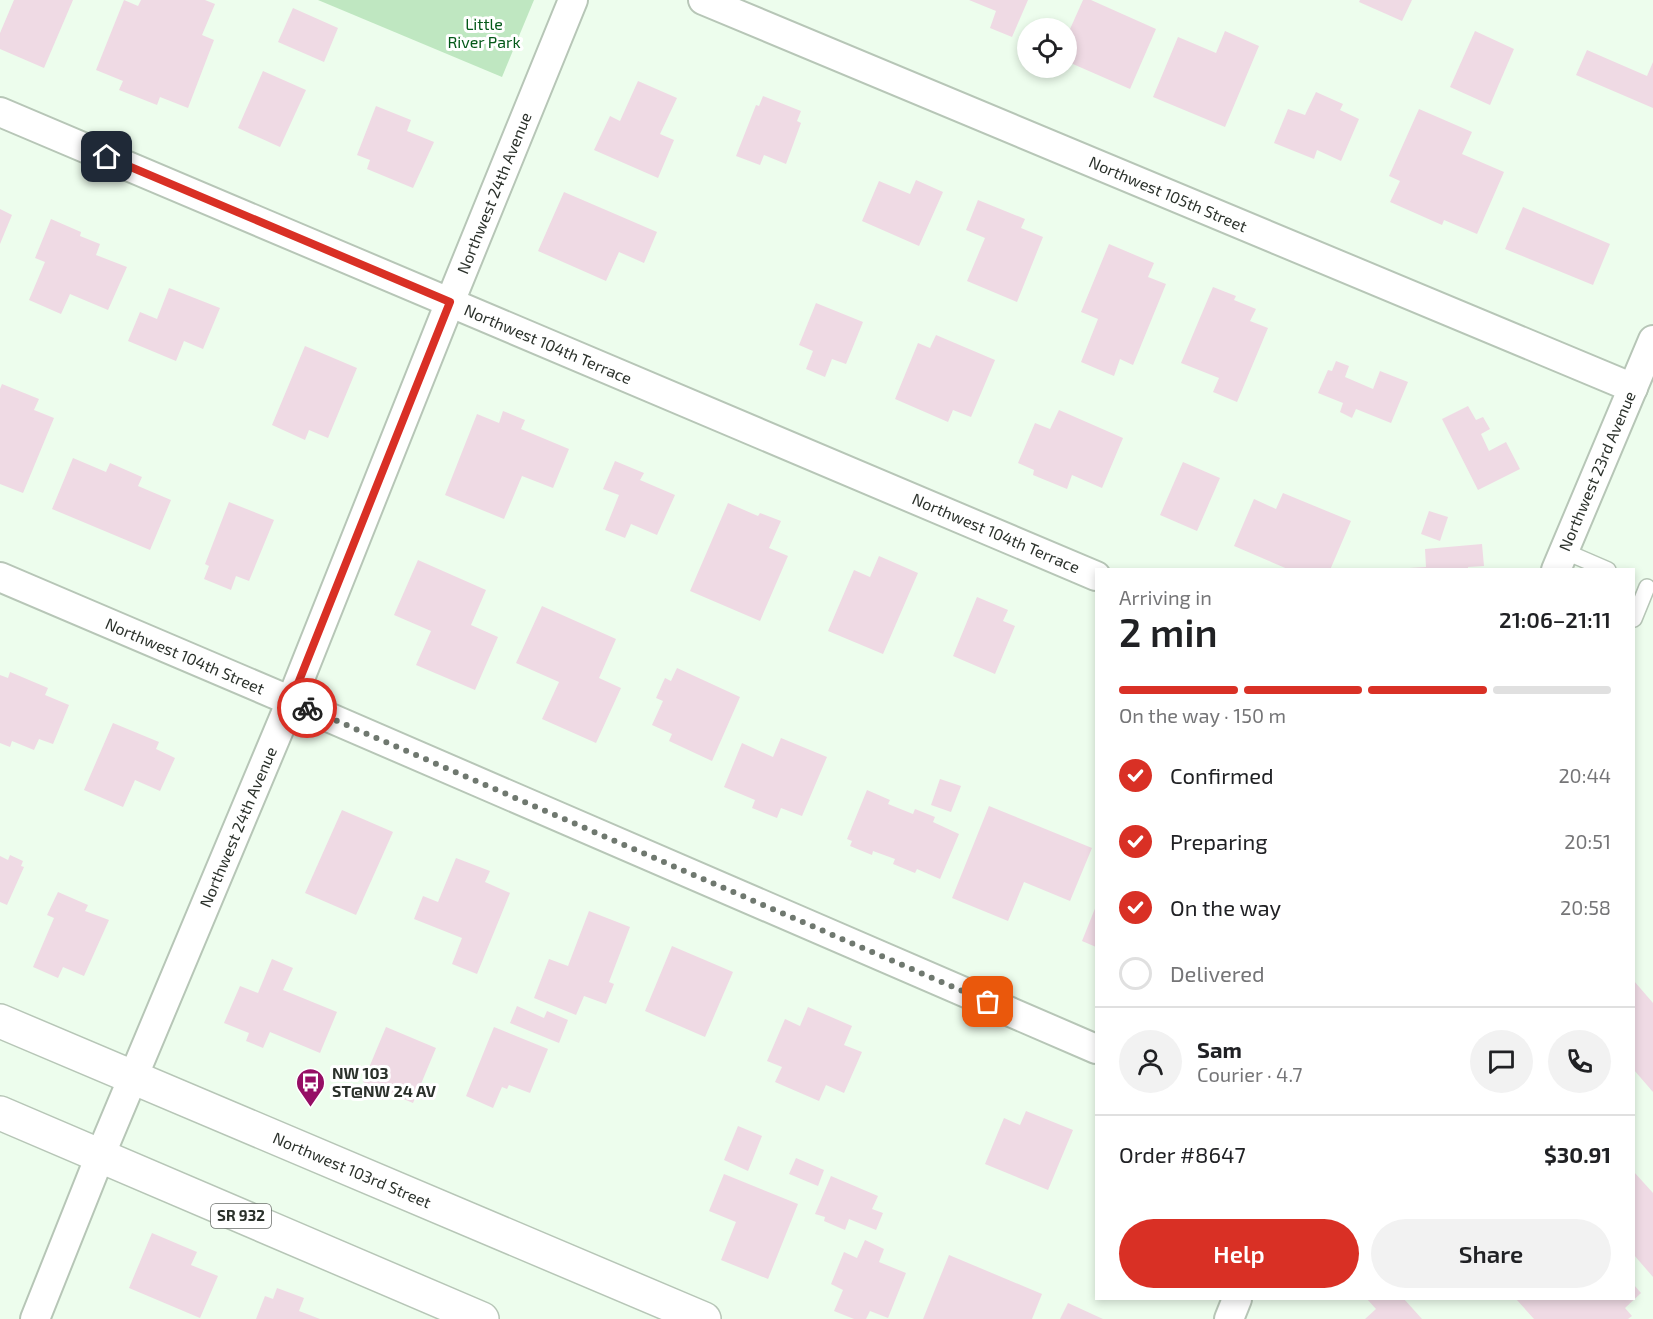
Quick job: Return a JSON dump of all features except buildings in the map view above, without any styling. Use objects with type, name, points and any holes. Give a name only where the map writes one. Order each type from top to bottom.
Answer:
[{"type":"main road","name":"Northwest 103rd Street","points":[[0,1021],[704,1319]]},
{"type":"main road","name":"SR 932","points":[[0,1113],[482,1319]]},
{"type":"street","name":"Northwest 24th Avenue","points":[[35,1319],[100,1156],[291,701],[573,0]]},
{"type":"street","name":"Northwest 105th Street","points":[[703,0],[1633,388]]},
{"type":"street","name":"Northwest 104th Terrace","points":[[0,112],[1095,576]]},
{"type":"street","name":"Northwest 23rd Avenue","points":[[1560,561],[1653,340]]},
{"type":"street","name":"Northwest 104th Street","points":[[0,578],[291,701],[1095,1049]]},
{"type":"street","points":[[1229,1319],[1237,1300]]},
{"type":"lane","points":[[1560,561],[1597,568]]},
{"type":"lane","points":[[1635,616],[1645,586]]},
{"type":"green space","name":"Little River Park","points":[[318,0],[534,0],[502,77]]},
{"type":"way so far","points":[[307,708],[988,1002]]},
{"type":"place","name":"NW 103 ST@NW 24 AV","points":[[311,1108]]},
{"type":"route","points":[[107,157],[450,302],[291,701],[307,708]]}]
